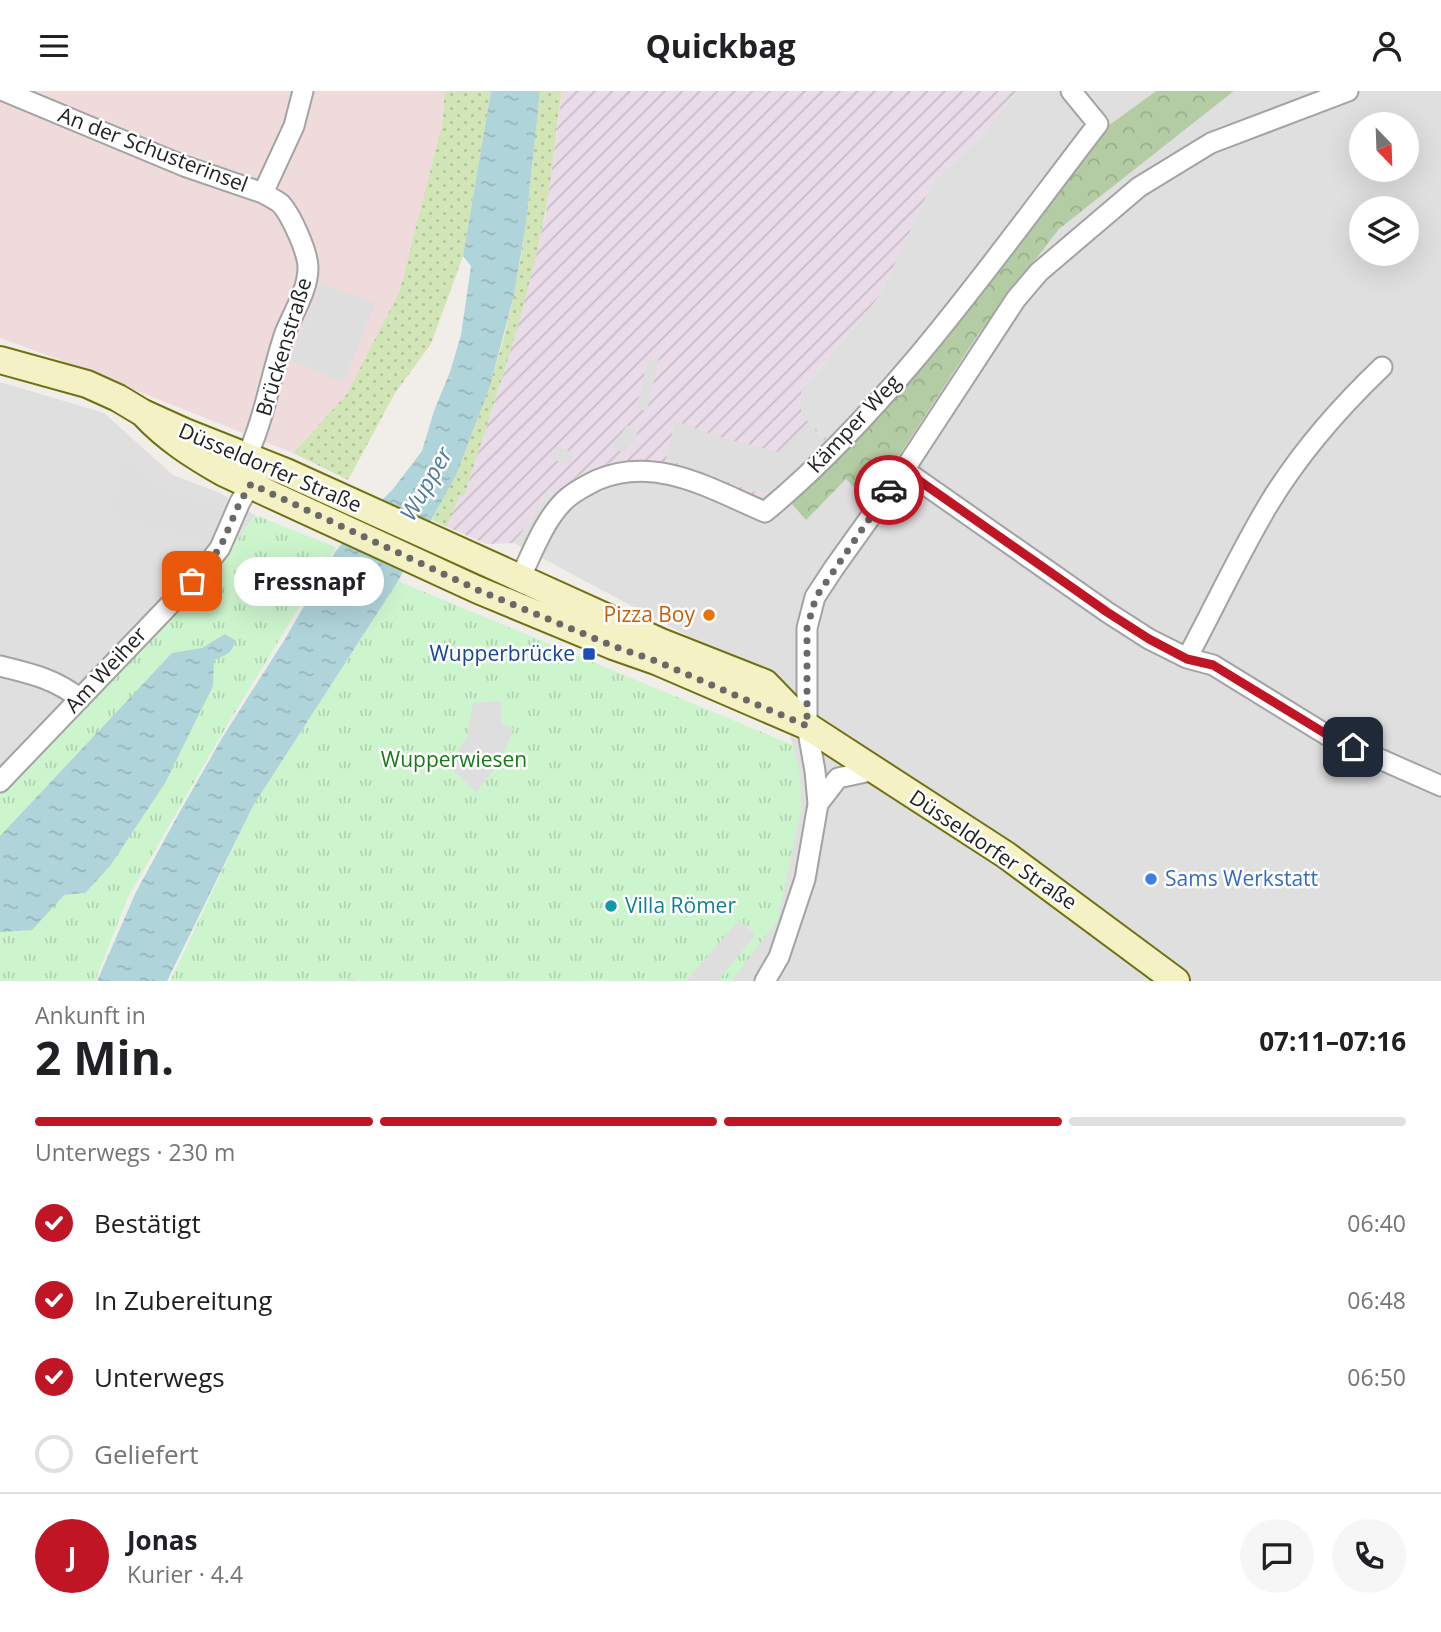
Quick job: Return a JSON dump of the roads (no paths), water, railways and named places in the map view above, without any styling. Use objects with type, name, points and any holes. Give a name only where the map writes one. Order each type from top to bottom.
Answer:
[{"type":"main road","name":"Düsseldorfer Straße","points":[[0,360],[87,384],[143,413],[340,497],[507,602],[656,661],[807,726],[1006,855],[1176,981]]},
{"type":"main road","name":"Düsseldorfer Straße","points":[[143,413],[170,439],[194,456],[329,522],[520,578],[660,642],[765,683],[807,726]]},
{"type":"main road","points":[[507,602],[520,578]]},
{"type":"street","name":"An der Schusterinsel","points":[[4,91],[184,166],[263,193]]},
{"type":"street","points":[[263,193],[294,126],[303,91]]},
{"type":"street","name":"Kämper Weg","points":[[520,578],[552,516],[562,503],[586,485],[609,475],[649,470],[674,474],[765,512],[794,488],[841,441],[929,341],[1098,124],[1071,91]]},
{"type":"street","points":[[765,981],[779,957],[805,879],[817,804],[816,771],[807,726],[807,628],[816,597],[904,470],[1016,299],[1039,272],[1139,187],[1212,143],[1348,91]]},
{"type":"street","name":"Brückenstraße","points":[[247,456],[255,439],[271,377],[302,293],[308,268],[305,254],[288,215],[280,203],[263,193]]},
{"type":"street","points":[[1187,659],[1267,507],[1289,474],[1316,436],[1382,367]]},
{"type":"street","points":[[904,470],[1149,639],[1187,659],[1213,665],[1331,737],[1441,786]]},
{"type":"street","name":"Am Weiher","points":[[0,782],[220,548],[251,484]]},
{"type":"street","points":[[0,666],[41,676],[67,688],[80,699]]},
{"type":"street","points":[[817,804],[838,778],[875,770]]},
{"type":"water","name":"Wupper","points":[[491,91],[540,91],[526,223],[514,295],[490,386],[456,475],[398,581],[253,806],[167,981],[97,981],[136,892],[178,815],[335,552],[393,489],[422,451],[461,335],[471,266],[463,256]]},
{"type":"water","points":[[225,634],[235,640],[232,648],[214,660],[213,686],[165,783],[110,866],[85,893],[64,895],[32,930],[0,932],[0,836],[172,653],[202,648]]},
{"type":"place","name":"Fressnapf","points":[[192,581]]},
{"type":"place","name":"Pizza Boy","points":[[709,615]]},
{"type":"place","name":"Wupperbrücke","points":[[589,654]]},
{"type":"place","name":"Sams Werkstatt","points":[[1151,879]]},
{"type":"place","name":"Villa Römer","points":[[611,906]]},
{"type":"park label","name":"Wupperwiesen","points":[[454,760]]}]
